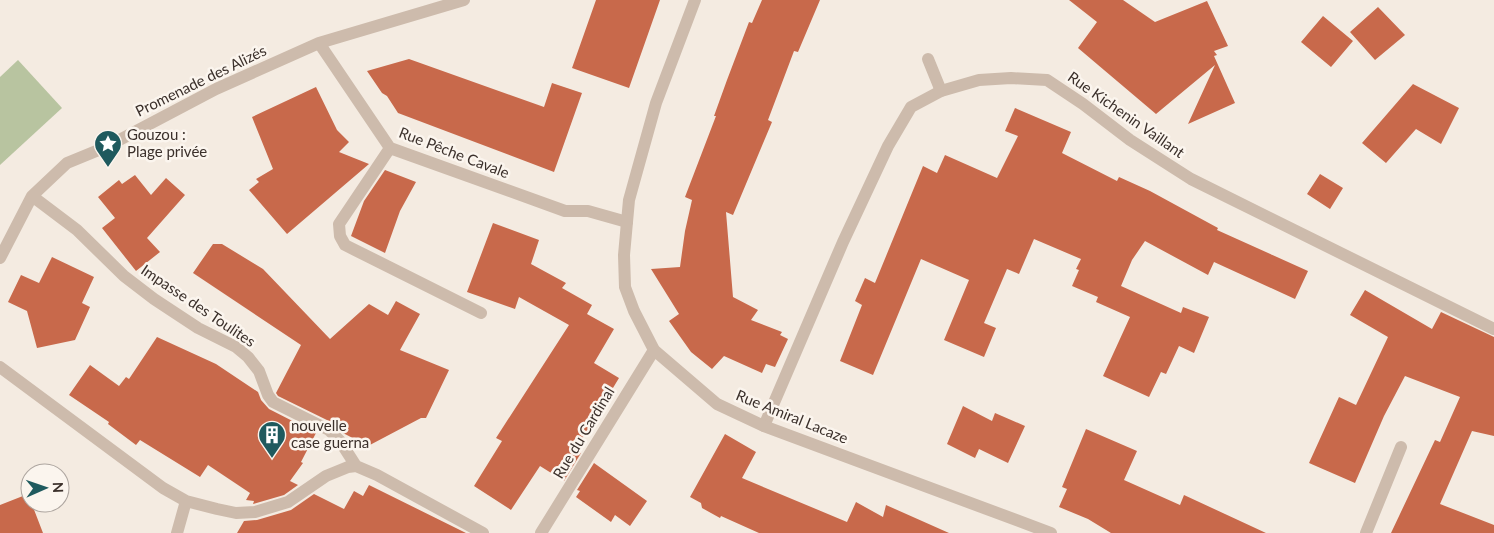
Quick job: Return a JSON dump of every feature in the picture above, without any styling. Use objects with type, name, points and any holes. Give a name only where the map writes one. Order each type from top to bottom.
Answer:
[{"type":"street","name":"Promenade des Alizés","points":[[0,258],[32,196],[67,163],[106,147],[216,89],[319,43],[464,0]]},
{"type":"street","name":"Rue Amiral Lacaze","points":[[695,0],[656,103],[629,200],[624,255],[625,287],[634,311],[654,350],[717,404],[764,426],[1051,533]]},
{"type":"street","name":"Rue Pêche Cavale","points":[[319,43],[390,148],[565,211],[588,211],[627,222]]},
{"type":"street","points":[[928,59],[941,91]]},
{"type":"street","name":"Rue Kichenin Vaillant","points":[[764,426],[835,260],[888,146],[912,107],[941,91],[979,80],[1011,78],[1047,80],[1083,104],[1130,140],[1191,179],[1494,329]]},
{"type":"street","points":[[390,148],[339,224],[340,236],[345,245],[481,313]]},
{"type":"street","name":"Impasse des Toulites","points":[[32,196],[77,230],[124,276],[154,299],[198,328],[236,347],[248,357],[259,372],[268,395],[273,402],[329,430],[340,441],[356,466]]},
{"type":"street","name":"Rue du Cardinal","points":[[541,533],[654,350]]},
{"type":"street","points":[[0,367],[148,478],[186,501],[236,513],[271,508],[288,502],[326,476],[348,467],[356,466],[377,475],[483,533]]},
{"type":"street","points":[[1366,533],[1401,447]]},
{"type":"street","points":[[178,533],[186,501]]},
{"type":"green space","points":[[18,60],[62,108],[0,165],[0,77]]},
{"type":"building","points":[[596,0],[660,0],[629,88],[572,68]]},
{"type":"building","points":[[762,0],[820,0],[798,52],[794,51],[768,120],[772,122],[733,215],[726,212],[733,297],[758,310],[751,320],[782,332],[780,335],[788,339],[775,367],[766,364],[762,373],[724,356],[712,369],[691,352],[669,321],[679,314],[651,269],[680,267],[692,200],[685,197],[749,22],[752,23]]},
{"type":"building","points":[[1069,0],[1123,0],[1155,22],[1207,1],[1228,46],[1214,51],[1217,55],[1214,56],[1235,103],[1188,124],[1215,65],[1156,114],[1078,48],[1097,22]]},
{"type":"building","points":[[1378,7],[1405,35],[1375,60],[1350,32]]},
{"type":"building","points":[[1323,16],[1353,41],[1331,67],[1301,42]]},
{"type":"building","points":[[409,59],[544,107],[552,83],[582,93],[554,172],[398,113],[367,71]]},
{"type":"building","points":[[1413,84],[1459,108],[1441,144],[1416,129],[1386,163],[1362,143]]},
{"type":"building","points":[[316,87],[337,130],[349,142],[339,152],[369,164],[287,234],[249,190],[259,182],[256,179],[273,169],[252,117]]},
{"type":"building","points":[[1015,108],[1071,132],[1062,153],[1117,181],[1119,177],[1150,191],[1218,228],[1217,230],[1308,271],[1295,299],[1214,262],[1208,275],[1145,241],[1132,260],[1121,286],[1181,313],[1183,307],[1209,317],[1194,353],[1179,346],[1166,374],[1161,372],[1149,397],[1103,376],[1130,317],[1096,302],[1098,297],[1072,286],[1079,270],[1076,269],[1081,259],[1034,239],[1019,274],[1007,269],[984,323],[996,328],[984,357],[944,340],[969,280],[921,259],[873,375],[840,361],[862,305],[855,301],[865,278],[875,283],[923,166],[937,173],[945,155],[997,178],[1018,136],[1005,131]]},
{"type":"building","points":[[385,170],[416,182],[400,211],[385,253],[351,236],[364,201]]},
{"type":"building","points":[[1320,174],[1343,188],[1330,209],[1307,194]]},
{"type":"building","points":[[135,175],[151,195],[166,178],[185,195],[147,238],[160,252],[136,271],[102,228],[115,218],[98,197],[119,180],[122,184]]},
{"type":"building","points":[[493,223],[539,240],[531,264],[566,283],[562,288],[592,305],[587,314],[614,329],[594,363],[619,378],[576,449],[581,453],[564,481],[540,466],[511,510],[474,486],[502,441],[496,438],[569,325],[519,297],[515,309],[467,292]]},
{"type":"building","points":[[213,244],[222,244],[263,269],[330,339],[369,304],[388,315],[396,301],[420,314],[400,350],[449,370],[426,418],[421,418],[368,446],[343,433],[333,423],[278,396],[276,393],[301,345],[193,273]]},
{"type":"building","points":[[52,257],[94,277],[82,303],[90,307],[75,340],[37,348],[27,311],[8,302],[21,275],[39,283]]},
{"type":"building","points":[[1365,290],[1432,329],[1441,312],[1494,337],[1494,436],[1472,431],[1440,504],[1494,525],[1494,533],[1391,533],[1435,440],[1440,442],[1460,397],[1405,376],[1384,416],[1355,483],[1309,463],[1339,397],[1356,405],[1388,337],[1350,315]]},
{"type":"building","points":[[157,337],[216,364],[258,392],[261,400],[269,409],[316,433],[301,462],[303,463],[290,481],[298,485],[284,495],[253,504],[254,501],[246,500],[250,493],[208,465],[200,477],[140,440],[136,445],[108,424],[109,422],[69,395],[90,365],[119,386],[126,377],[129,379]]},
{"type":"building","points":[[963,406],[992,421],[995,413],[1025,426],[1008,463],[979,449],[975,458],[947,444]]},
{"type":"building","points":[[1086,429],[1137,451],[1124,480],[1180,505],[1184,495],[1266,533],[1111,533],[1088,519],[1059,507],[1067,489],[1062,487]]},
{"type":"building","points":[[725,434],[756,452],[742,478],[847,522],[856,502],[883,517],[886,505],[949,533],[759,533],[721,516],[720,518],[702,508],[701,503],[690,497]]},
{"type":"building","points":[[594,463],[647,501],[630,526],[615,515],[611,522],[576,497],[580,491],[577,490]]},
{"type":"building","points":[[369,485],[466,533],[237,533],[244,521],[257,520],[291,510],[314,494],[344,509],[354,491],[363,496]]},
{"type":"building","points":[[20,497],[20,513],[35,513],[43,533],[0,533],[0,505]]},
{"type":"place","name":"Gouzou : Plage privée","points":[[108,168]]},
{"type":"place","name":"nouvelle case guerna","points":[[272,459]]}]
